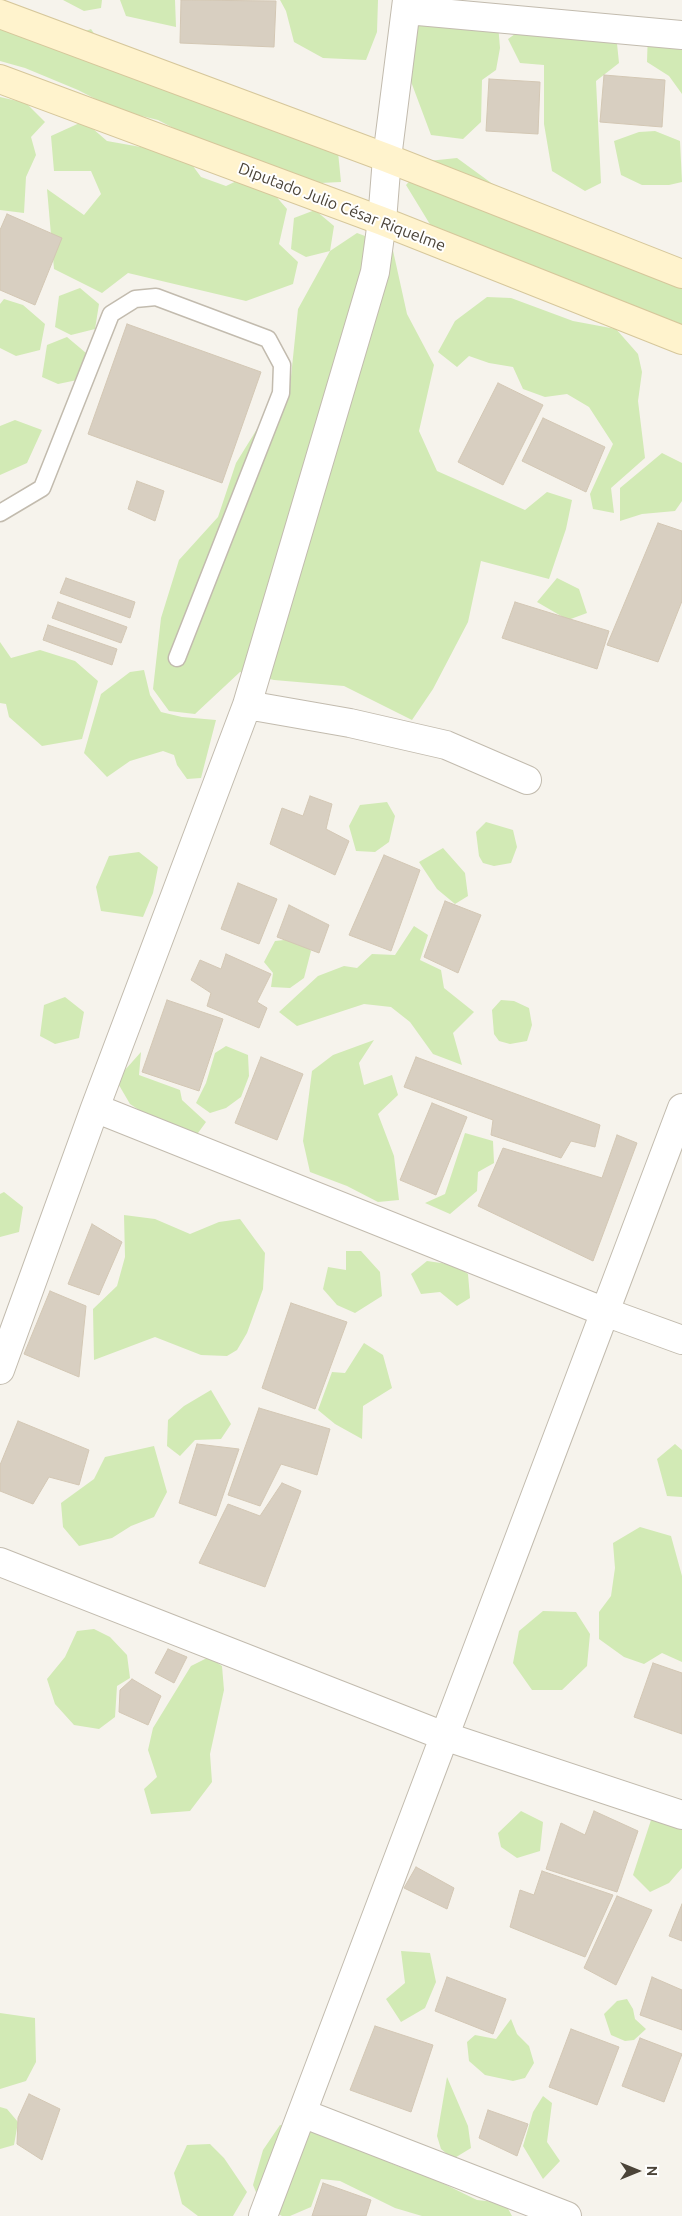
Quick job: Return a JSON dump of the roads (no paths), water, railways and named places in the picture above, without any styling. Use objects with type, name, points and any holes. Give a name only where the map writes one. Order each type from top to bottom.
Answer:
[{"type":"street","points":[[0,1370],[94,1108],[247,705],[375,272],[382,221],[387,158],[407,5],[682,34]]},
{"type":"street","points":[[0,14],[387,158],[682,274]]},
{"type":"street","name":"Diputado Julio César Riquelme","points":[[0,78],[382,221],[682,340]]},
{"type":"street","points":[[247,705],[350,723],[446,746],[527,780]]},
{"type":"street","points":[[94,1108],[605,1312],[682,1340]]},
{"type":"street","points":[[263,2216],[682,1108]]},
{"type":"street","points":[[0,1562],[444,1736],[682,1815]]},
{"type":"street","points":[[302,2113],[567,2216]]},
{"type":"lane","points":[[0,513],[42,488],[111,314],[135,299],[156,297],[268,339],[282,365],[281,393],[176,658]]}]
